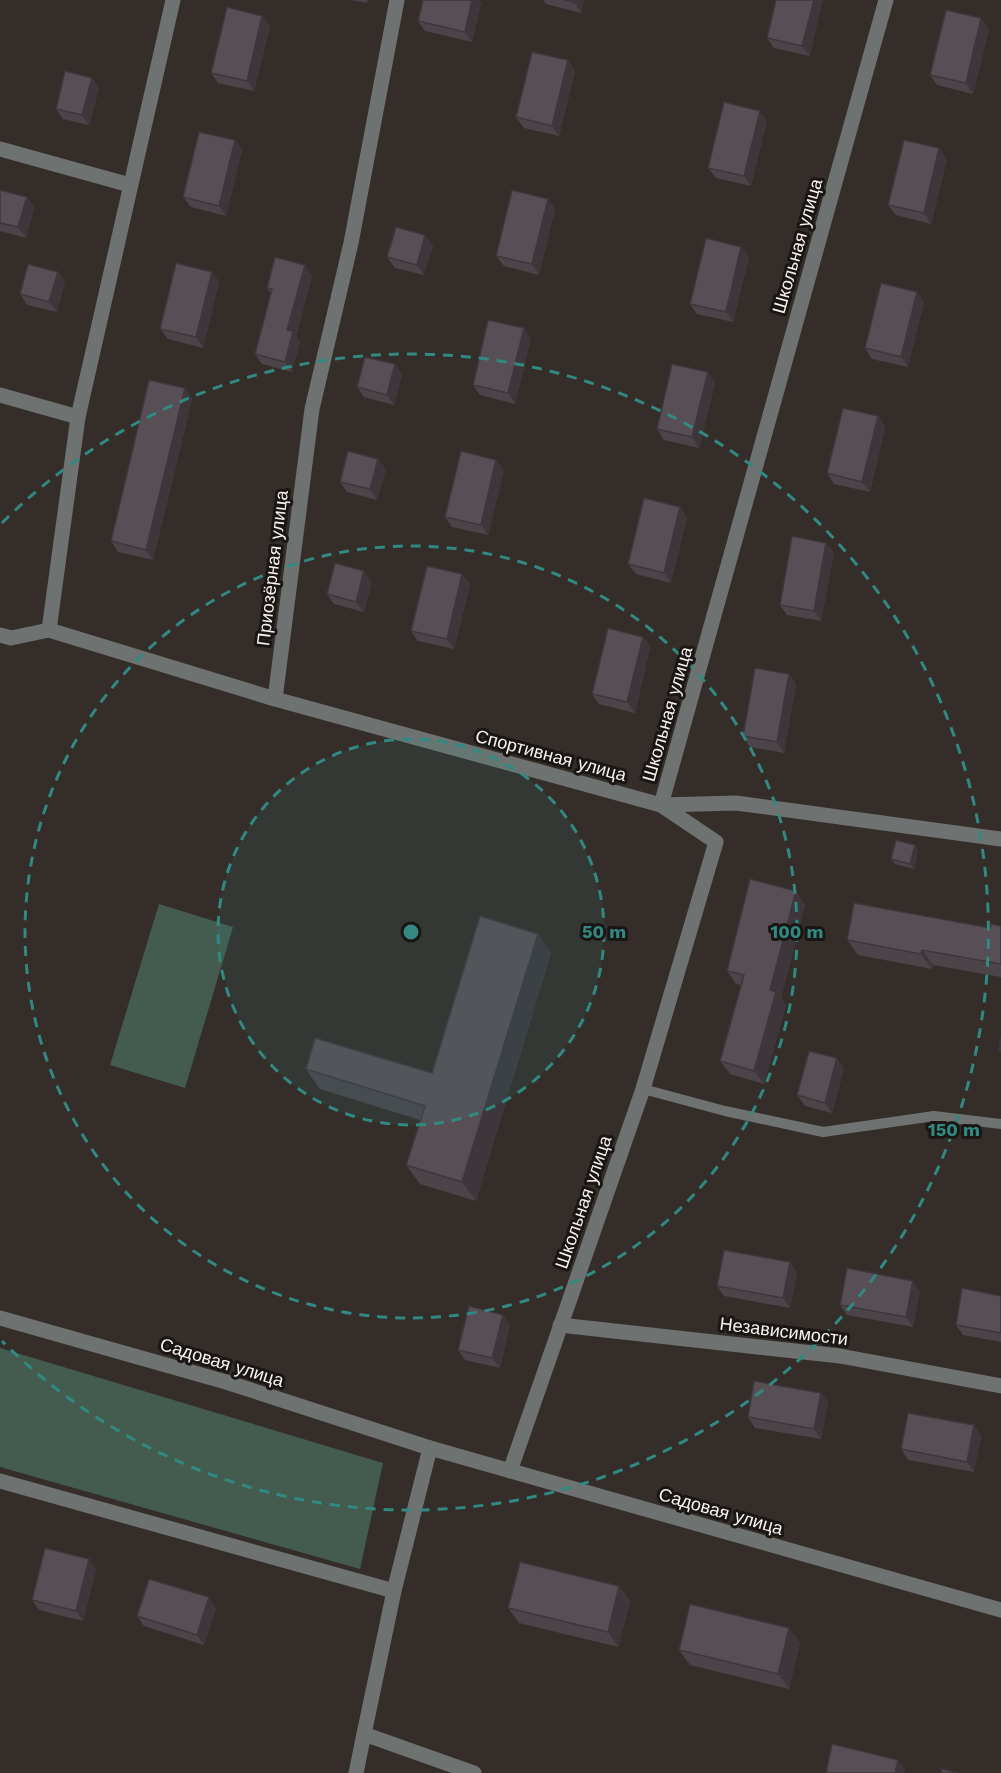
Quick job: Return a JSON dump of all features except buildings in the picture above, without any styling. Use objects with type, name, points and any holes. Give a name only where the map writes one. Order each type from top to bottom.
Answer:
[{"type":"street","points":[[49,630],[78,417],[173,0]]},
{"type":"street","name":"Приозёрная улица","points":[[275,699],[312,409],[351,243],[397,0]]},
{"type":"street","name":"Школьная улица","points":[[510,1471],[643,1089],[716,842],[661,806],[886,0]]},
{"type":"street","points":[[0,149],[130,185]]},
{"type":"street","points":[[0,395],[78,417]]},
{"type":"street","points":[[0,635],[11,638],[49,630],[275,699]]},
{"type":"street","name":"Спортивная улица","points":[[275,699],[661,806],[736,803],[1001,839]]},
{"type":"street","name":"Садовая улица","points":[[0,1318],[226,1382],[430,1448],[1001,1610]]},
{"type":"street","name":"Независимости","points":[[560,1325],[840,1356],[1001,1386]]},
{"type":"street","points":[[356,1773],[394,1591],[430,1448]]},
{"type":"street","points":[[0,1481],[394,1591]]},
{"type":"street","points":[[364,1734],[474,1773]]},
{"type":"lane","points":[[643,1089],[725,1111],[823,1132],[934,1116],[1001,1124]]},
{"type":"green space","points":[[159,904],[233,927],[185,1088],[110,1065]]},
{"type":"green space","points":[[0,1348],[383,1463],[360,1569],[0,1467]]}]
